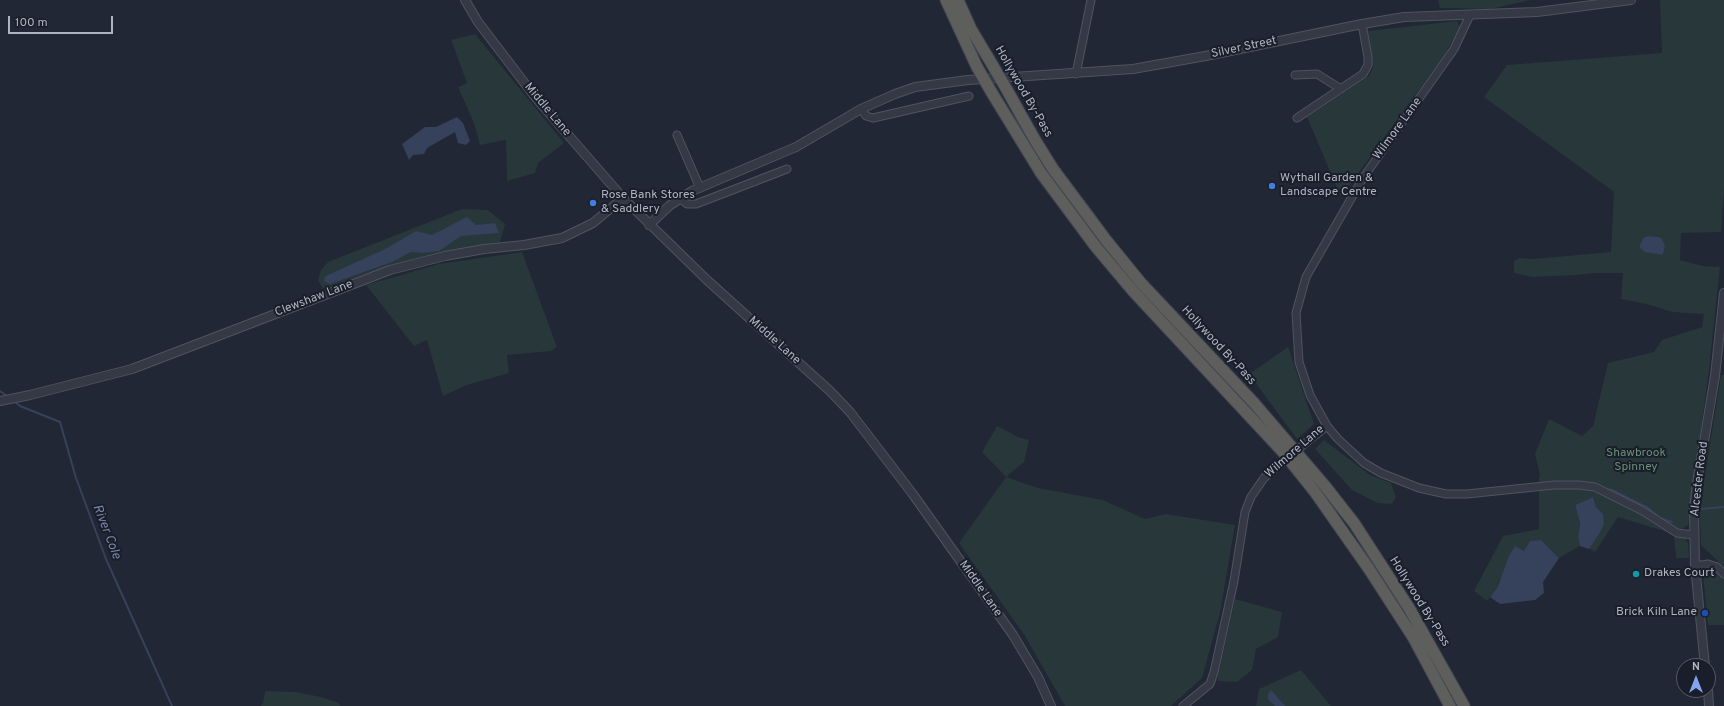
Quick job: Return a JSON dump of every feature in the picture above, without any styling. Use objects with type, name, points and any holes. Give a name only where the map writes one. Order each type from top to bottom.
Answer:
[{"type":"highway","name":"Hollywood By-Pass","points":[[946,0],[977,67],[1041,173],[1096,246],[1133,291],[1283,452],[1315,492],[1369,569],[1413,638],[1450,706]]},
{"type":"highway","name":"Hollywood By-Pass","points":[[958,0],[971,29],[1053,169],[1106,240],[1146,288],[1254,403],[1320,480],[1354,523],[1412,613],[1464,706]]},
{"type":"street","name":"Middle Lane","points":[[465,0],[478,22],[536,98],[623,198],[707,280],[830,390],[850,412],[912,493],[1013,635],[1038,677],[1051,706]]},
{"type":"street","points":[[1076,74],[1091,0]]},
{"type":"street","name":"Silver Street","points":[[649,225],[679,198],[796,148],[861,109],[915,86],[968,80],[1133,69],[1404,17],[1537,12],[1631,0]]},
{"type":"street","name":"Wilmore Lane","points":[[1183,706],[1210,684],[1214,672],[1234,581],[1245,512],[1251,496],[1264,478],[1327,426],[1310,395],[1300,362],[1296,313],[1306,277],[1363,178],[1454,50],[1470,15]]},
{"type":"street","points":[[1297,118],[1363,74],[1368,65],[1367,46],[1362,24]]},
{"type":"street","points":[[1295,75],[1317,74],[1341,89]]},
{"type":"street","points":[[861,109],[866,116],[873,118],[969,96]]},
{"type":"street","points":[[677,135],[700,188]]},
{"type":"street","points":[[679,198],[687,204],[696,204],[787,169]]},
{"type":"street","name":"Clewshaw Lane","points":[[0,400],[30,395],[132,369],[390,270],[445,256],[562,238],[593,223],[623,198]]},
{"type":"street","name":"Alcester Road","points":[[1705,658],[1695,566],[1694,535],[1697,483],[1715,376],[1724,293]]},
{"type":"street","points":[[1327,426],[1342,443],[1364,463],[1381,473],[1419,488],[1446,494],[1467,494],[1554,485],[1579,485],[1595,488],[1643,511],[1677,533],[1694,535]]},
{"type":"street","points":[[1695,566],[1708,564],[1717,567],[1724,574]]},
{"type":"green space","points":[[1438,0],[1531,0],[1490,9],[1440,8]]},
{"type":"green space","name":"Shawbrook Spinney","points":[[1660,0],[1724,0],[1724,190],[1721,232],[1681,233],[1680,260],[1703,266],[1720,267],[1709,370],[1688,525],[1674,534],[1618,517],[1595,552],[1589,549],[1598,536],[1603,514],[1596,507],[1593,497],[1575,505],[1580,523],[1578,537],[1580,546],[1559,558],[1541,540],[1524,551],[1499,580],[1497,588],[1487,601],[1474,591],[1503,536],[1539,529],[1540,475],[1535,454],[1549,419],[1582,436],[1593,426],[1608,363],[1654,352],[1662,340],[1702,327],[1704,314],[1672,312],[1647,304],[1621,299],[1623,273],[1595,273],[1532,277],[1514,273],[1514,261],[1519,258],[1533,259],[1611,252],[1614,192],[1484,97],[1507,65],[1662,53]],"holes":[[[1648,236],[1659,237],[1665,246],[1663,255],[1639,247],[1643,238]]]},
{"type":"green space","points":[[1457,21],[1460,27],[1445,54],[1341,197],[1307,117],[1369,76],[1373,68],[1368,31]]},
{"type":"green space","points":[[475,34],[564,143],[538,163],[535,173],[507,181],[506,140],[480,145],[474,123],[458,87],[467,83],[451,40]]},
{"type":"green space","points":[[462,209],[488,210],[505,224],[500,242],[426,256],[383,268],[323,289],[318,280],[321,270],[328,262]]},
{"type":"green space","points":[[522,252],[557,347],[551,351],[507,355],[509,373],[467,385],[443,396],[427,340],[414,346],[366,285],[439,264]]},
{"type":"green space","points":[[1288,347],[1314,424],[1297,439],[1249,374]]},
{"type":"green space","points":[[1721,375],[1724,375],[1724,567],[1701,545],[1700,517]]},
{"type":"green space","points":[[997,426],[1018,437],[1029,440],[1024,462],[1006,477],[982,452]]},
{"type":"green space","points":[[1324,440],[1370,475],[1391,483],[1396,497],[1392,504],[1377,503],[1352,490],[1315,449]]},
{"type":"green space","points":[[1006,477],[1038,488],[1103,500],[1145,519],[1166,514],[1235,525],[1220,613],[1202,678],[1171,706],[1065,706],[1025,636],[959,543]]},
{"type":"green space","points":[[1674,534],[1685,538],[1688,543],[1689,558],[1676,558]]},
{"type":"green space","points":[[1711,569],[1718,572],[1724,578],[1724,625],[1708,625],[1703,573],[1706,570]]},
{"type":"green space","points":[[1235,599],[1282,612],[1278,637],[1256,649],[1252,670],[1237,682],[1217,681]]},
{"type":"green space","points":[[1301,670],[1331,706],[1256,706],[1259,689]]},
{"type":"green space","points":[[265,691],[296,692],[321,697],[339,703],[340,706],[261,706]]},
{"type":"water","points":[[457,117],[463,123],[470,141],[466,145],[458,143],[455,132],[427,148],[424,154],[413,155],[409,160],[402,144],[425,127],[436,127]]},
{"type":"water","points":[[467,217],[476,225],[495,223],[499,233],[461,236],[439,251],[423,253],[411,252],[392,262],[330,284],[324,281],[325,277],[328,275],[385,249],[416,231],[432,235]]},
{"type":"water","points":[[1648,236],[1659,237],[1662,239],[1665,246],[1663,255],[1645,252],[1639,247],[1643,238]]},
{"type":"water","points":[[1593,497],[1596,507],[1603,514],[1604,524],[1589,549],[1580,546],[1578,537],[1580,523],[1575,505]]},
{"type":"water","points":[[1541,540],[1559,558],[1543,582],[1544,593],[1535,600],[1500,604],[1490,597],[1497,588],[1509,556],[1515,546],[1524,551],[1530,541]]},
{"type":"water","points":[[1271,690],[1285,706],[1275,706],[1268,699],[1268,694]]},
{"type":"waterway","name":"River Cole","points":[[0,391],[7,396]]},
{"type":"waterway","name":"River Cole","points":[[14,401],[20,406],[60,422],[76,478],[106,559],[172,706]]},
{"type":"waterway","points":[[1610,489],[1648,508],[1660,518],[1672,522]]},
{"type":"waterway","points":[[1700,509],[1724,507]]},
{"type":"place","name":"Wythall Garden & Landscape Centre","points":[[1272,186]]},
{"type":"place","name":"Rose Bank Stores & Saddlery","points":[[593,203]]},
{"type":"place","name":"Drakes Court","points":[[1636,574]]},
{"type":"place","name":"Brick Kiln Lane","points":[[1705,613]]}]
